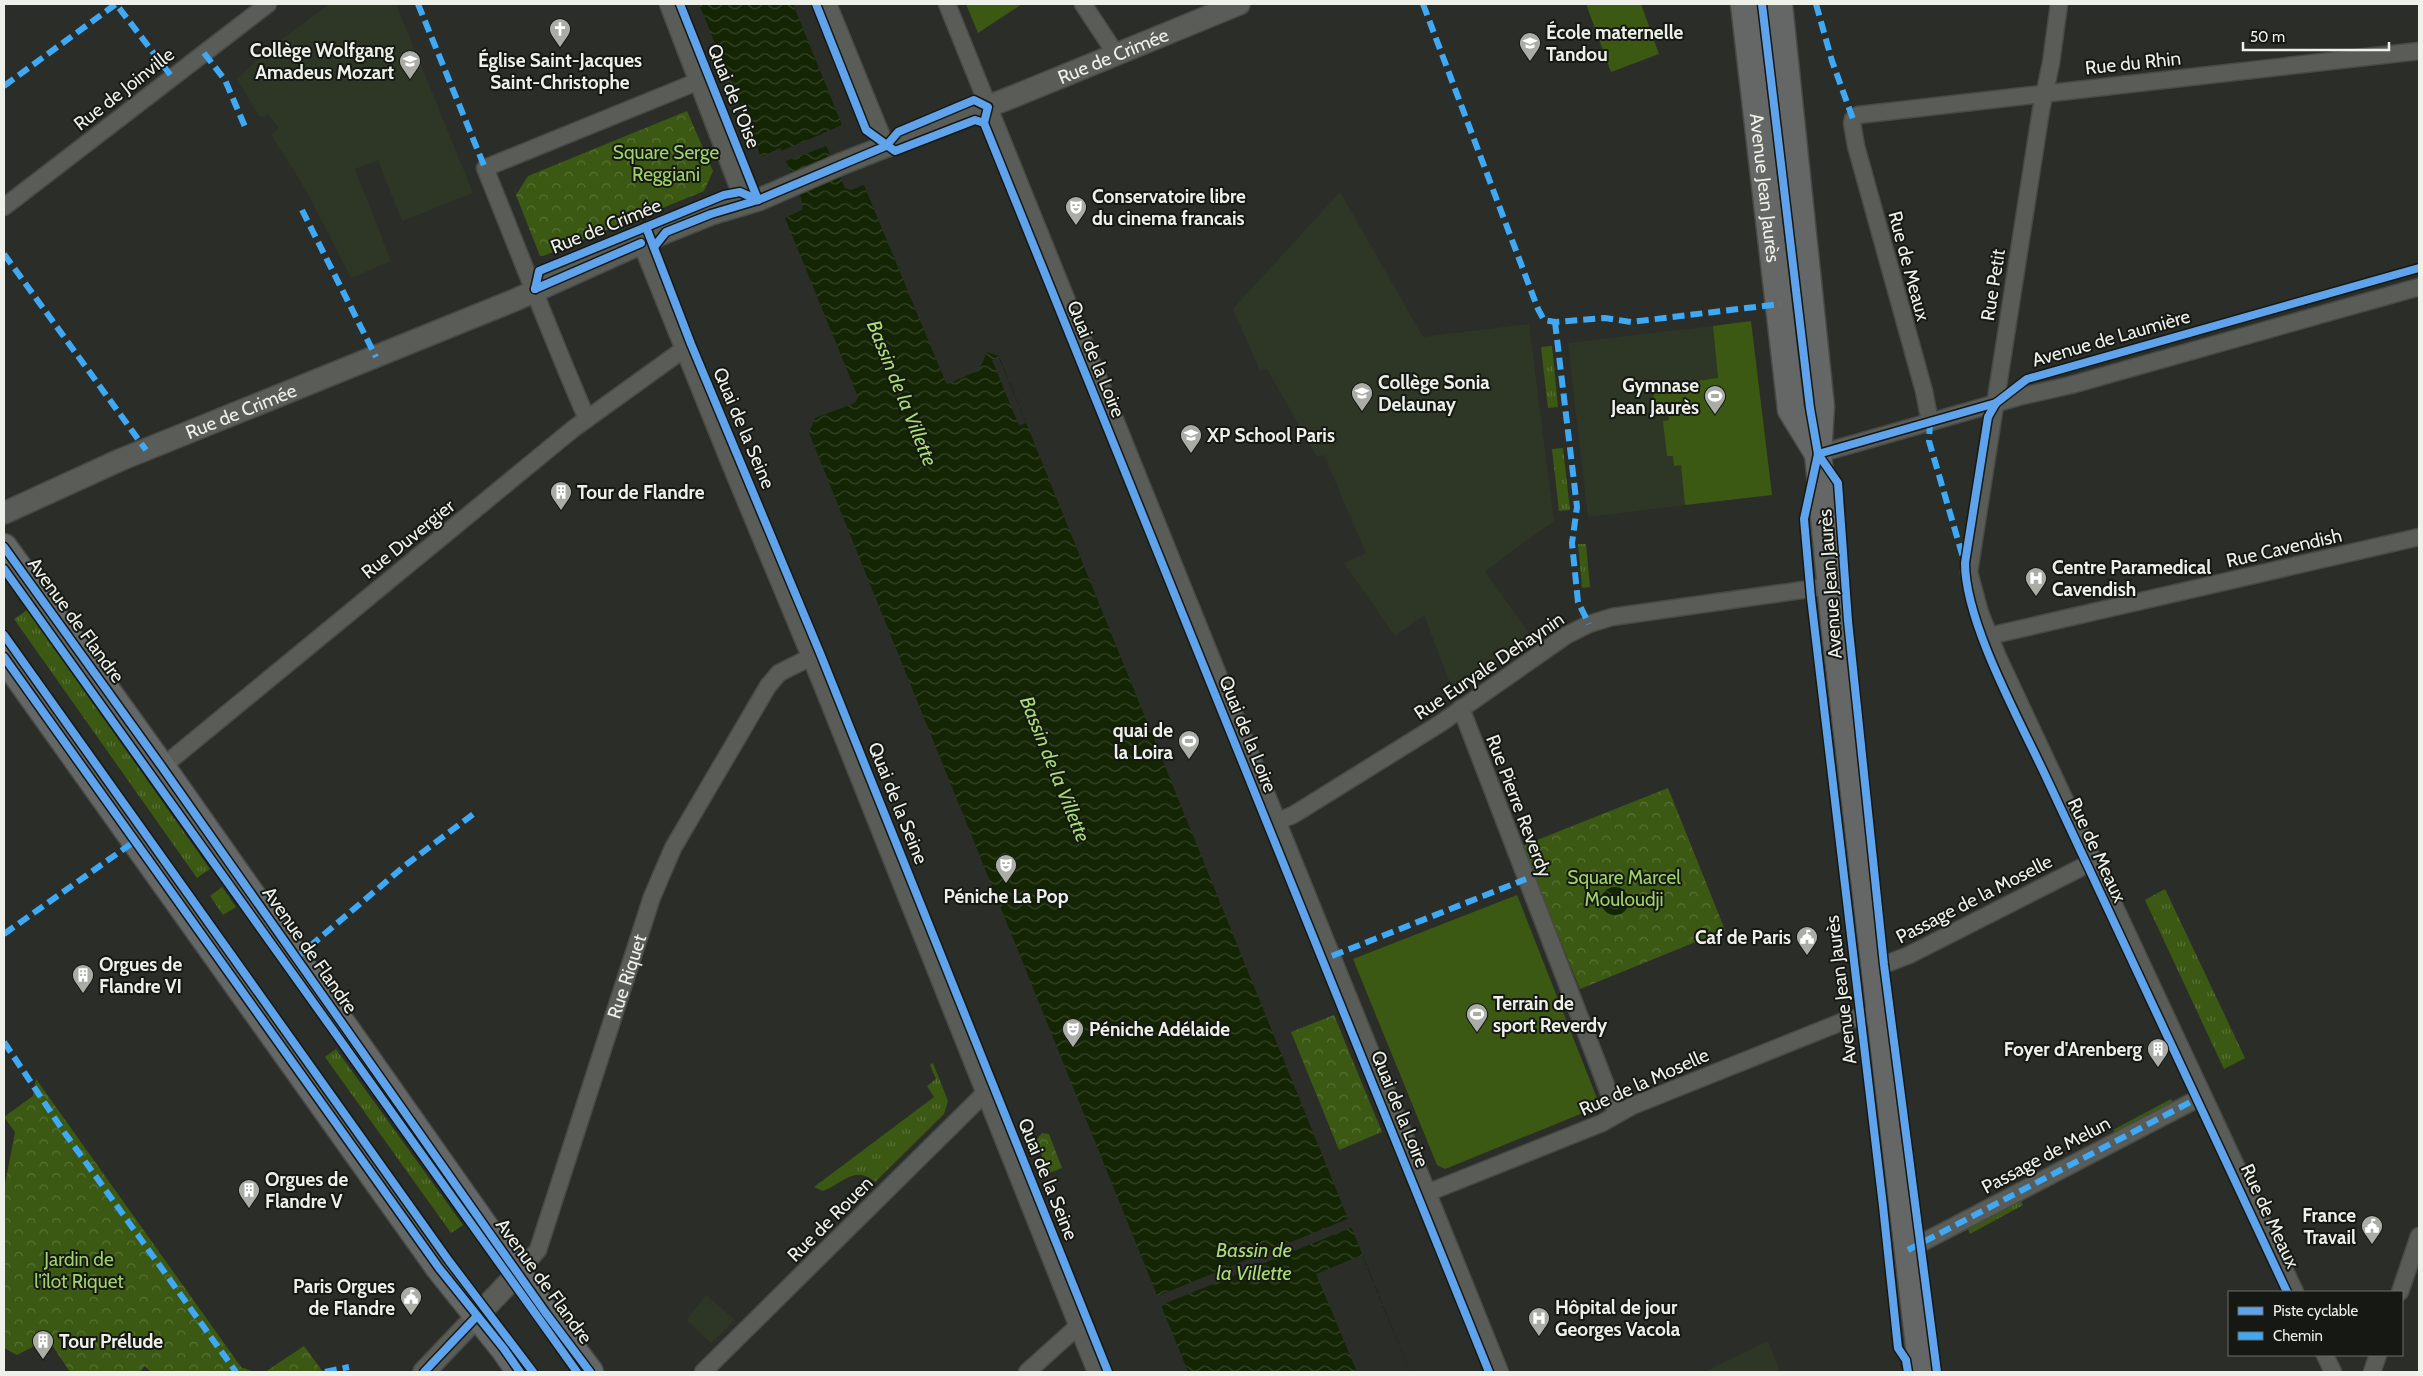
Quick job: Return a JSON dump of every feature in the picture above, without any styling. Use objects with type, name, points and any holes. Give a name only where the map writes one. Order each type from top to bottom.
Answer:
[{"type":"main road","name":"Avenue Jean Jaurès","points":[[1744,4],[1791,410],[1818,454]]},
{"type":"main road","name":"Avenue Jean Jaurès","points":[[1778,4],[1821,406],[1818,454],[1831,586],[1873,969],[1922,1372]]},
{"type":"main road","name":"Avenue de Flandre","points":[[4,547],[590,1372]]},
{"type":"main road","points":[[4,658],[439,1268],[520,1372]]},
{"type":"street","name":"Rue de Joinville","points":[[4,207],[268,4]]},
{"type":"street","name":"Quai de l'Oise","points":[[668,4],[740,192],[711,214]]},
{"type":"street","points":[[828,4],[886,146]]},
{"type":"street","name":"Quai de la Loire","points":[[947,4],[1500,1372]]},
{"type":"street","points":[[1082,4],[1116,54]]},
{"type":"street","name":"Rue de Crimée","points":[[4,513],[120,460],[515,300],[535,289],[711,214],[758,200],[841,164],[1239,4]]},
{"type":"street","name":"Rue Petit","points":[[1969,572],[2059,4]]},
{"type":"street","name":"Rue du Rhin","points":[[1853,119],[1858,115],[1871,112],[2419,51]]},
{"type":"street","points":[[587,419],[542,313],[535,289],[485,168],[699,81]]},
{"type":"street","name":"Rue de Meaux","points":[[1853,119],[1856,146],[1924,391],[1930,422]]},
{"type":"street","name":"Quai de la Seine","points":[[641,243],[811,657],[1096,1372]]},
{"type":"street","name":"Avenue de Laumière","points":[[1818,454],[2071,385],[2419,286]]},
{"type":"street","name":"Rue Duvergier","points":[[162,767],[587,419],[684,349]]},
{"type":"street","name":"Rue Cavendish","points":[[1989,636],[2419,537]]},
{"type":"street","name":"Rue de Meaux","points":[[1969,572],[1980,613],[1989,636],[2092,862],[2295,1291]]},
{"type":"street","name":"Rue Euryale Dehaynin","points":[[1278,821],[1293,815],[1461,708],[1567,635],[1589,624],[1612,617],[1831,586]]},
{"type":"street","name":"Rue Riquet","points":[[424,1372],[538,1250],[649,906],[673,848],[768,686],[779,673],[811,657]]},
{"type":"street","name":"Rue Pierre Reverdy","points":[[1461,708],[1617,1114]]},
{"type":"street","name":"Passage de la Moselle","points":[[1873,969],[1909,955],[2092,862]]},
{"type":"street","name":"Rue de la Moselle","points":[[1428,1193],[1602,1123],[1617,1114],[1844,1021],[1879,1013]]},
{"type":"street","name":"Rue de Rouen","points":[[703,1372],[985,1093]]},
{"type":"street","name":"Passage de Melun","points":[[1908,1250],[2203,1096]]},
{"type":"street","points":[[2400,1291],[2419,1236]]},
{"type":"street","points":[[1027,1372],[1077,1327]]},
{"type":"street","points":[[2325,1356],[2333,1372]]},
{"type":"street","points":[[2372,1372],[2378,1356]]},
{"type":"shaded area","points":[[329,4],[396,4],[473,193],[402,221],[378,160],[355,169],[391,261],[351,278],[306,190],[273,138],[272,134],[279,128],[268,114],[263,117],[259,116],[237,79],[259,58],[261,47],[270,48]]},
{"type":"shaded area","name":"Collège Sonia Delaunay","points":[[1340,192],[1423,337],[1529,324],[1554,521],[1485,571],[1530,635],[1452,688],[1424,615],[1395,636],[1344,563],[1366,553],[1324,455],[1317,457],[1267,369],[1260,371],[1233,309]]},
{"type":"shaded area","points":[[1713,326],[1718,379],[1653,387],[1667,409],[1669,420],[1664,421],[1667,456],[1673,456],[1681,465],[1685,505],[1588,517],[1568,343]]},
{"type":"shaded area","points":[[706,1295],[735,1320],[711,1343],[687,1320]]},
{"type":"shaded area","points":[[1768,1341],[1780,1372],[1704,1372]]},
{"type":"green space","points":[[966,4],[1022,4],[978,33]]},
{"type":"green space","points":[[1586,4],[1641,4],[1659,54],[1611,72]]},
{"type":"green space","name":"Square Serge Reggiani","points":[[687,111],[713,171],[704,191],[660,209],[658,204],[641,211],[643,215],[540,256],[516,195],[528,176]]},
{"type":"green space","name":"Gymnase Jean Jaurès","points":[[1751,321],[1772,495],[1685,505],[1681,465],[1674,466],[1673,456],[1667,456],[1663,421],[1669,420],[1668,409],[1655,410],[1653,387],[1718,378],[1713,326]]},
{"type":"green space","points":[[1552,346],[1558,407],[1548,408],[1541,347]]},
{"type":"green space","points":[[1563,448],[1570,510],[1559,511],[1552,449]]},
{"type":"green space","points":[[1578,544],[1586,544],[1590,587],[1582,588]]},
{"type":"green space","points":[[27,610],[210,869],[197,878],[14,619]]},
{"type":"green space","name":"Square Marcel Mouloudji","points":[[1668,788],[1725,930],[1580,989],[1522,846]]},
{"type":"green space","points":[[222,887],[236,907],[223,915],[210,896]]},
{"type":"green space","points":[[2165,889],[2245,1058],[2224,1069],[2145,900]]},
{"type":"green space","name":"Terrain de sport Reverdy","points":[[1517,895],[1600,1106],[1445,1169],[1437,1165],[1353,959]]},
{"type":"green space","points":[[1334,1015],[1382,1132],[1339,1150],[1291,1032]]},
{"type":"green space","points":[[336,1049],[463,1225],[451,1233],[325,1057]]},
{"type":"green space","points":[[933,1063],[948,1101],[944,1114],[875,1182],[868,1177],[855,1175],[823,1191],[814,1187],[934,1097],[927,1086],[936,1079],[930,1065]]},
{"type":"green space","name":"Jardin de l'îlot Riquet","points":[[36,1079],[241,1367],[254,1372],[151,1372],[145,1366],[140,1372],[70,1372],[48,1339],[17,1355],[4,1348],[4,1189],[15,1132],[4,1117],[33,1096]]},
{"type":"green space","points":[[2171,1099],[2175,1107],[2120,1136],[2113,1130]]},
{"type":"green space","points":[[1042,1133],[1049,1134],[1062,1168],[1049,1173],[1036,1140]]},
{"type":"green space","points":[[2021,1201],[2023,1205],[1970,1234],[1968,1229]]},
{"type":"green space","points":[[304,1346],[323,1372],[265,1372]]},
{"type":"water","name":"Bassin de la Villette","points":[[699,4],[793,4],[842,125],[821,134],[845,188],[851,190],[864,185],[946,383],[948,384],[979,370],[987,352],[999,356],[1410,1372],[1188,1372],[809,433],[815,418],[855,403],[858,397],[785,218],[802,210],[801,198],[794,180],[780,148],[761,157]]},
{"type":"water","points":[[1615,887],[1625,891],[1629,901],[1625,911],[1615,915],[1605,911],[1601,901],[1605,891]]},
{"type":"pier","points":[[843,125],[843,127],[824,135],[829,145],[784,162],[779,152]]},
{"type":"pier","points":[[999,358],[1026,423],[1019,426],[992,360]]},
{"type":"pier","points":[[1350,1218],[1353,1227],[1159,1306],[1155,1297]]},
{"type":"pier","points":[[1362,1255],[1410,1372],[1357,1372],[1316,1274]]},
{"type":"marked path","points":[[4,86],[116,4],[172,77]]},
{"type":"marked path","points":[[418,4],[485,168]]},
{"type":"marked path","points":[[1423,4],[1538,309],[1544,320],[1555,322],[1605,318],[1631,322],[1780,304]]},
{"type":"marked path","points":[[1816,4],[1832,61],[1853,119]]},
{"type":"marked path","points":[[204,53],[225,80],[246,129]]},
{"type":"marked path","points":[[302,210],[376,357]]},
{"type":"marked path","points":[[4,254],[146,450]]},
{"type":"marked path","points":[[1555,322],[1577,507],[1572,543],[1578,602],[1589,624]]},
{"type":"marked path","points":[[1930,422],[1929,441],[1964,561]]},
{"type":"marked path","points":[[296,958],[407,864],[476,812]]},
{"type":"marked path","points":[[4,934],[135,841]]},
{"type":"marked path","points":[[1332,956],[1526,879]]},
{"type":"marked path","points":[[4,1042],[64,1132],[236,1372]]},
{"type":"marked path","points":[[1908,1250],[2200,1097]]},
{"type":"marked path","points":[[325,1372],[349,1367]]},
{"type":"cycle path","points":[[680,4],[758,200]]},
{"type":"cycle path","points":[[816,4],[866,130],[895,151],[975,120],[984,123]]},
{"type":"cycle path","points":[[1762,4],[1810,408],[1818,454],[1804,519],[1811,598],[1898,1348],[1906,1360],[1908,1372]]},
{"type":"cycle path","points":[[654,247],[666,232],[711,214],[758,200],[886,146],[898,132],[974,100],[988,107],[984,123],[1489,1372]]},
{"type":"cycle path","points":[[535,289],[539,271],[724,195],[740,192],[758,200]]},
{"type":"cycle path","points":[[646,227],[691,344],[820,653],[1108,1372]]},
{"type":"cycle path","points":[[535,289],[641,243]]},
{"type":"cycle path","points":[[1818,454],[1996,403],[2027,379],[2419,268]]},
{"type":"cycle path","points":[[1996,403],[1988,417],[1965,563],[1967,587],[1974,614],[1996,672],[2287,1291]]},
{"type":"cycle path","points":[[1818,454],[1838,483],[1848,621],[1884,965],[1937,1372]]},
{"type":"cycle path","points":[[4,547],[162,767],[545,1312],[590,1372]]},
{"type":"cycle path","points":[[4,569],[577,1372]]},
{"type":"cycle path","points":[[4,635],[449,1261],[533,1372]]},
{"type":"cycle path","points":[[4,657],[439,1268],[504,1349],[520,1372]]},
{"type":"cycle path","points":[[424,1372],[477,1316]]},
{"type":"place","name":"Église Saint-Jacques Saint-Christophe","points":[[560,48]]},
{"type":"place","name":"École maternelle Tandou","points":[[1530,62]]},
{"type":"place","name":"Collège Wolfgang Amadeus Mozart","points":[[410,80]]},
{"type":"place","name":"Conservatoire libre du cinema francais","points":[[1076,226]]},
{"type":"place","name":"Collège Sonia Delaunay","points":[[1362,412]]},
{"type":"place","name":"Gymnase Jean Jaurès","points":[[1715,415]]},
{"type":"place","name":"XP School Paris","points":[[1191,454]]},
{"type":"place","name":"Tour de Flandre","points":[[561,511]]},
{"type":"place","name":"Centre Paramedical Cavendish","points":[[2036,597]]},
{"type":"place","name":"quai de la Loira","points":[[1189,760]]},
{"type":"place","name":"Péniche La Pop","points":[[1006,884]]},
{"type":"place","name":"Caf de Paris","points":[[1807,956]]},
{"type":"place","name":"Orgues de Flandre VI","points":[[83,994]]},
{"type":"place","name":"Terrain de sport Reverdy","points":[[1477,1033]]},
{"type":"place","name":"Péniche Adélaide","points":[[1073,1048]]},
{"type":"place","name":"Foyer d'Arenberg","points":[[2158,1068]]},
{"type":"place","name":"Orgues de Flandre V","points":[[249,1209]]},
{"type":"place","name":"France Travail","points":[[2372,1245]]},
{"type":"place","name":"Paris Orgues de Flandre","points":[[411,1316]]},
{"type":"place","name":"Hôpital de jour Georges Vacola","points":[[1539,1337]]},
{"type":"place","name":"Tour Prélude","points":[[43,1360]]}]
